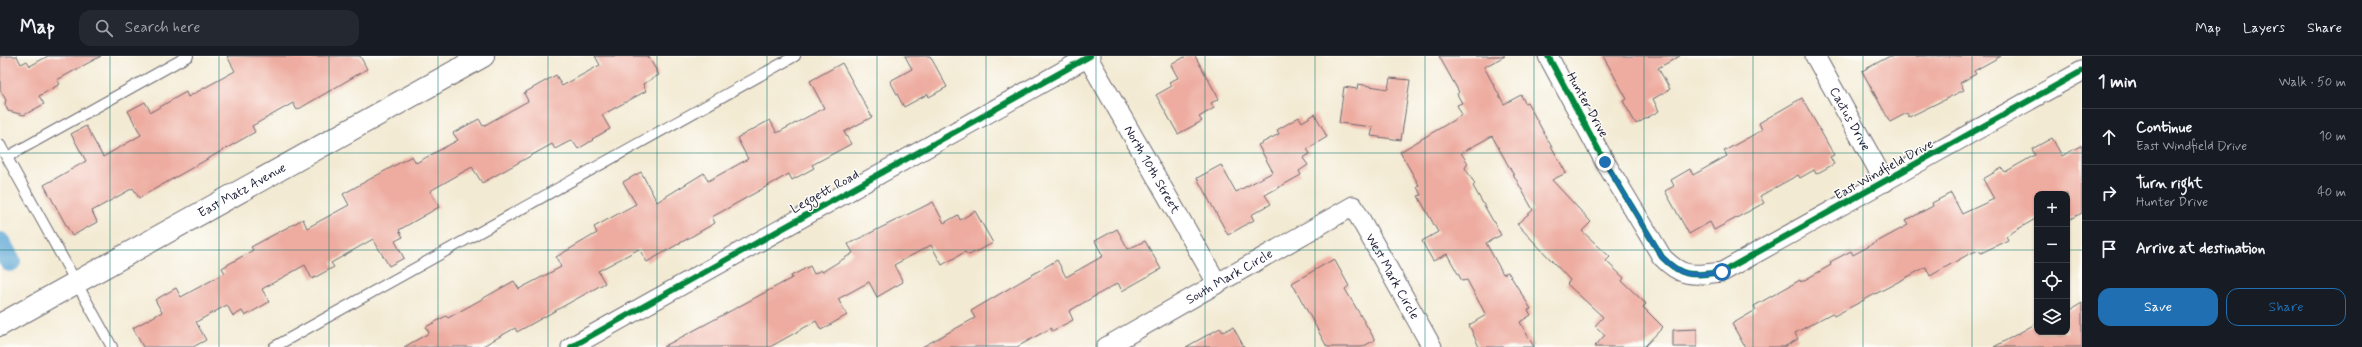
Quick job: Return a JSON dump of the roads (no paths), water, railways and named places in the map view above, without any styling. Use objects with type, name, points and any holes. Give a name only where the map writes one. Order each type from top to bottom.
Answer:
[{"type":"street","name":"East Matz Avenue","points":[[0,325],[484,56]]},
{"type":"street","name":"North 10th Street","points":[[1088,56],[1217,283]]},
{"type":"street","name":"Leggett Road","points":[[571,347],[1088,56]]},
{"type":"street","name":"Hunter Drive","points":[[1548,56],[1605,162],[1662,257],[1675,270],[1692,275]]},
{"type":"street","name":"Cactus Drive","points":[[1816,56],[1885,182]]},
{"type":"street","name":"East Windfield Drive","points":[[1692,275],[1722,272],[2082,71]]},
{"type":"street","name":"South Mark Circle","points":[[1106,347],[1132,341],[1217,283],[1353,206]]},
{"type":"street","name":"West Mark Circle","points":[[1353,206],[1432,347]]},
{"type":"lane","points":[[7,157],[188,56]]},
{"type":"lane","points":[[274,347],[795,56]]},
{"type":"lane","points":[[0,145],[112,347]]},
{"type":"waterway","points":[[0,243],[10,261]]}]
